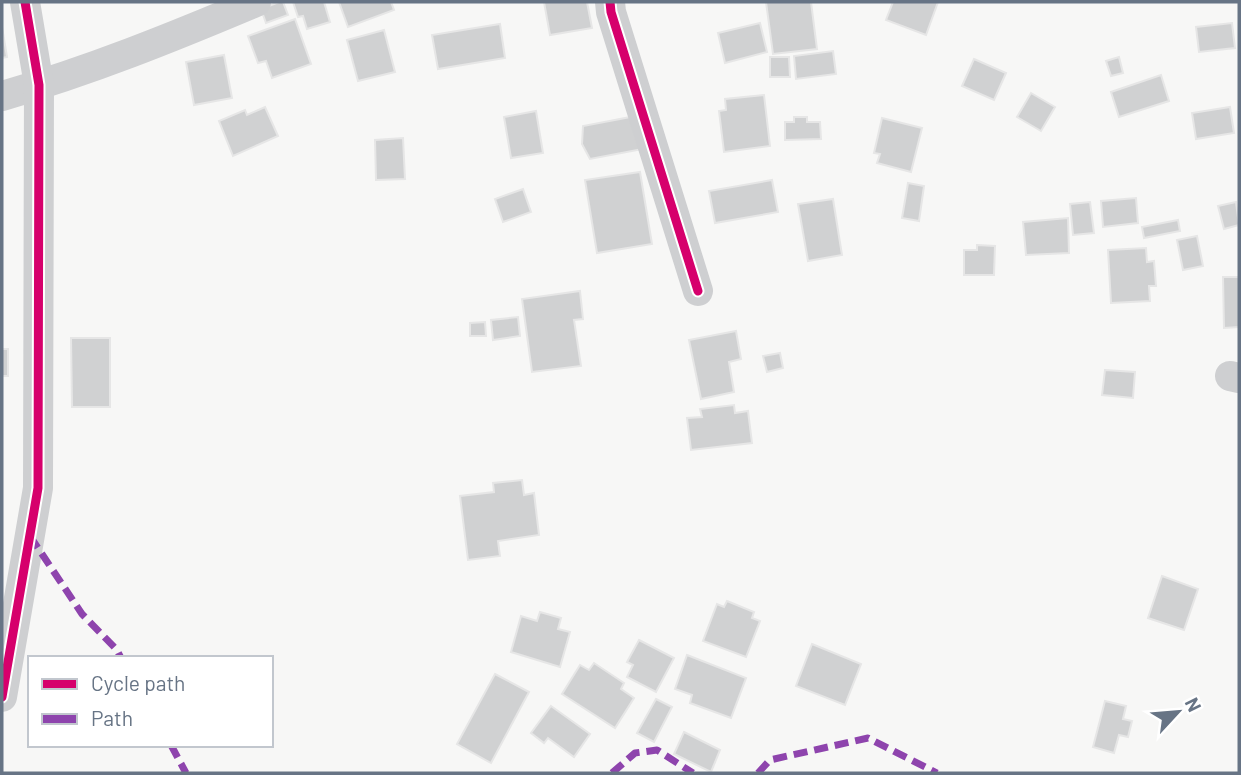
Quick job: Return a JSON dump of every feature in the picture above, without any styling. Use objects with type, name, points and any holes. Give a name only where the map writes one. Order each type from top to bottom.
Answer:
[{"type":"street","points":[[2,697],[38,488],[39,85],[25,2]]},
{"type":"street","points":[[2,96],[175,36],[256,2]]},
{"type":"street","points":[[610,2],[698,292]]},
{"type":"building","points":[[283,2],[288,15],[266,23],[261,9]]},
{"type":"building","points":[[293,2],[324,2],[330,22],[307,29],[303,16],[298,17]]},
{"type":"building","points":[[339,2],[391,2],[394,10],[348,27]]},
{"type":"building","points":[[544,2],[587,2],[592,28],[550,35]]},
{"type":"building","points":[[766,2],[811,2],[817,49],[773,54]]},
{"type":"building","points":[[893,2],[938,2],[926,35],[886,20]]},
{"type":"building","points":[[295,19],[311,64],[272,78],[266,61],[258,63],[248,36]]},
{"type":"building","points":[[760,23],[767,52],[725,63],[718,33]]},
{"type":"building","points":[[1232,23],[1235,48],[1199,52],[1196,27]]},
{"type":"building","points":[[500,24],[505,58],[438,69],[432,35]]},
{"type":"building","points":[[2,27],[7,57],[2,58]]},
{"type":"building","points":[[384,30],[395,72],[358,81],[347,40]]},
{"type":"building","points":[[833,51],[836,74],[796,79],[794,56]]},
{"type":"building","points":[[224,55],[232,98],[194,105],[186,62]]},
{"type":"building","points":[[770,57],[789,57],[790,77],[770,77]]},
{"type":"building","points":[[1119,57],[1123,73],[1111,76],[1106,61]]},
{"type":"building","points":[[974,59],[1006,73],[994,100],[962,86]]},
{"type":"building","points":[[1161,75],[1169,101],[1119,117],[1111,92]]},
{"type":"building","points":[[1031,93],[1055,107],[1041,131],[1017,117]]},
{"type":"building","points":[[764,95],[770,146],[724,152],[719,111],[726,110],[725,99]]},
{"type":"building","points":[[265,107],[278,136],[233,156],[219,121],[245,110],[247,115]]},
{"type":"building","points":[[1230,107],[1234,133],[1196,139],[1192,113]]},
{"type":"building","points":[[536,111],[543,153],[511,158],[504,117]]},
{"type":"building","points":[[641,115],[648,148],[590,159],[582,144],[583,126]]},
{"type":"building","points":[[794,117],[807,117],[807,122],[820,122],[821,139],[785,140],[785,122],[794,122]]},
{"type":"building","points":[[882,118],[922,128],[911,172],[877,163],[880,154],[874,153]]},
{"type":"building","points":[[403,138],[405,179],[376,180],[375,140]]},
{"type":"building","points":[[640,172],[652,244],[597,253],[585,180]]},
{"type":"building","points":[[772,180],[778,212],[715,223],[709,191]]},
{"type":"building","points":[[908,183],[924,186],[919,221],[902,218]]},
{"type":"building","points":[[523,189],[531,212],[503,222],[495,199]]},
{"type":"building","points":[[1136,198],[1138,223],[1103,227],[1101,201]]},
{"type":"building","points":[[833,199],[842,255],[808,261],[798,204]]},
{"type":"building","points":[[1090,202],[1094,233],[1073,235],[1070,204]]},
{"type":"building","points":[[1236,202],[1239,225],[1224,229],[1218,206]]},
{"type":"building","points":[[1068,218],[1069,253],[1026,255],[1023,222]]},
{"type":"building","points":[[1178,220],[1180,231],[1144,238],[1142,227]]},
{"type":"building","points":[[1197,236],[1203,266],[1183,270],[1177,240]]},
{"type":"building","points":[[977,245],[995,246],[994,275],[964,275],[964,250],[977,250]]},
{"type":"building","points":[[1146,248],[1147,262],[1154,261],[1156,286],[1149,286],[1150,301],[1111,303],[1108,250]]},
{"type":"building","points":[[1223,277],[1239,277],[1239,327],[1224,328]]},
{"type":"building","points":[[580,291],[583,319],[574,320],[581,366],[532,372],[522,299]]},
{"type":"building","points":[[518,317],[520,336],[493,340],[491,320]]},
{"type":"building","points":[[485,322],[486,336],[470,336],[470,323]]},
{"type":"building","points":[[736,331],[741,359],[729,362],[734,392],[701,399],[689,340]]},
{"type":"building","points":[[71,338],[110,338],[110,407],[72,407]]},
{"type":"building","points":[[2,349],[8,349],[8,376],[2,376]]},
{"type":"building","points":[[780,353],[783,368],[767,372],[763,356]]},
{"type":"building","points":[[1105,370],[1135,372],[1133,398],[1102,395]]},
{"type":"building","points":[[734,405],[735,413],[748,411],[752,443],[691,450],[687,418],[702,417],[700,409]]},
{"type":"building","points":[[522,480],[524,495],[534,493],[539,535],[498,541],[500,556],[468,560],[460,496],[494,492],[493,483]]},
{"type":"building","points":[[1162,576],[1198,589],[1184,630],[1148,618]]},
{"type":"building","points":[[727,601],[754,612],[752,618],[760,621],[746,657],[703,641],[717,604],[724,607]]},
{"type":"building","points":[[540,612],[561,618],[558,629],[570,632],[560,667],[511,652],[521,616],[537,621]]},
{"type":"building","points":[[639,640],[674,658],[656,692],[627,677],[633,665],[627,662]]},
{"type":"building","points":[[812,644],[861,664],[845,705],[796,686]]},
{"type":"building","points":[[687,655],[746,678],[731,718],[690,703],[692,695],[675,689]]},
{"type":"building","points":[[594,663],[624,683],[621,689],[634,698],[615,728],[562,694],[580,665],[589,670]]},
{"type":"building","points":[[495,674],[529,692],[491,763],[457,744]]},
{"type":"building","points":[[656,699],[672,707],[654,742],[637,733]]},
{"type":"building","points":[[1105,701],[1126,706],[1123,719],[1132,721],[1128,737],[1119,735],[1114,753],[1093,747]]},
{"type":"building","points":[[551,706],[590,734],[574,757],[548,738],[544,743],[531,733]]},
{"type":"building","points":[[684,732],[720,750],[711,772],[674,754]]},
{"type":"marked path","points":[[30,536],[82,614],[120,656]]},
{"type":"marked path","points":[[758,773],[770,760],[868,738],[937,773]]},
{"type":"marked path","points":[[172,747],[186,773]]},
{"type":"marked path","points":[[612,773],[635,753],[657,750],[693,773]]},
{"type":"cycle path","points":[[2,697],[38,488],[39,85],[25,2]]},
{"type":"cycle path","points":[[610,2],[698,291]]}]
